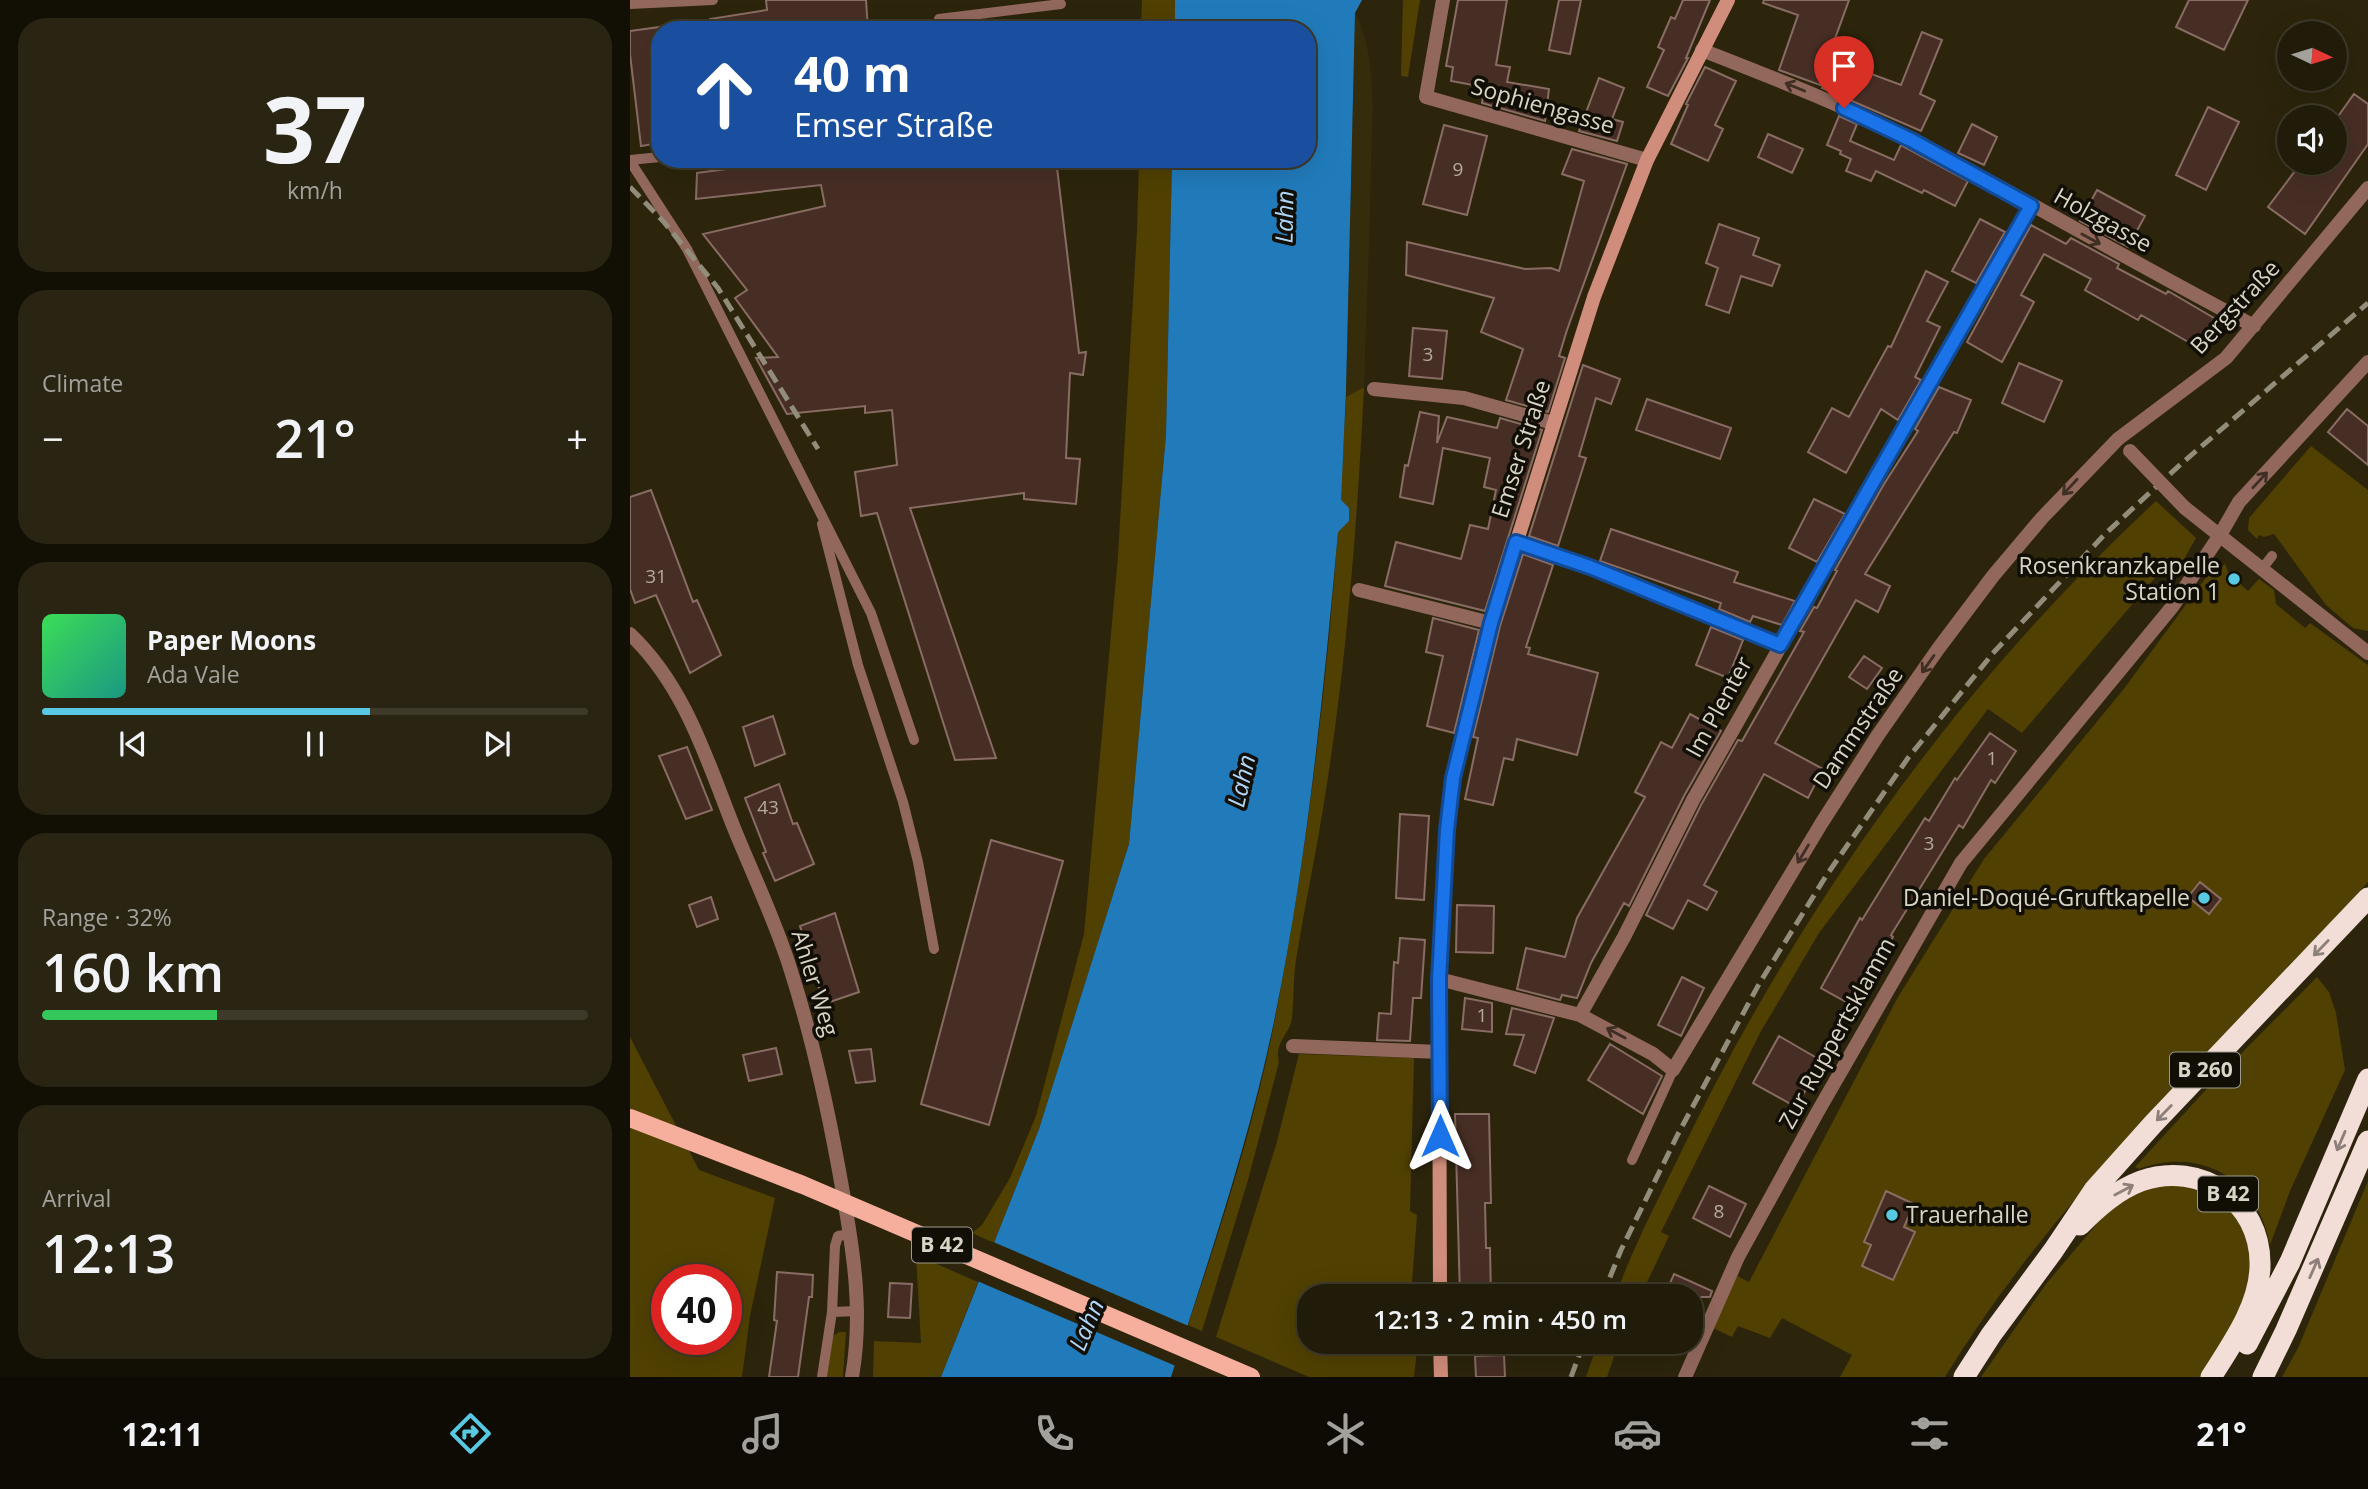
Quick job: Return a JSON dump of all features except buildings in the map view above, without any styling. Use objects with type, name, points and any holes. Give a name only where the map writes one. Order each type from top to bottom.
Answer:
[{"type":"highway","name":"B 260","points":[[1964,1377],[2094,1190],[2368,898]]},
{"type":"highway","points":[[2227,1377],[2290,1262],[2368,1079]]},
{"type":"highway","points":[[2263,1377],[2368,1140]]},
{"type":"highway","name":"B 42","points":[[2053,1251],[2100,1206],[2116,1194],[2142,1181],[2167,1176],[2191,1177],[2215,1184],[2234,1198],[2249,1217],[2257,1240],[2260,1265],[2255,1294],[2246,1316],[2211,1377]]},
{"type":"highway","points":[[2256,1377],[2286,1330]]},
{"type":"main road","name":"B 42","points":[[630,1118],[803,1185],[1251,1377]]},
{"type":"street","name":"Sophiengasse","points":[[1443,0],[1426,97],[1647,160]]},
{"type":"street","name":"Emser Straße","points":[[1440,1284],[1439,979],[1447,830],[1453,778],[1491,623],[1594,297],[1647,160],[1728,0]]},
{"type":"street","name":"Holzgasse","points":[[1702,50],[1822,97],[1911,140],[2254,326]]},
{"type":"street","name":"Bergstraße","points":[[2118,439],[2226,358],[2368,188]]},
{"type":"street","name":"Im Plenter","points":[[1580,1015],[1624,936],[1693,800],[2031,206]]},
{"type":"street","name":"Zur Ruppertsklamm","points":[[1685,1377],[1738,1257],[1817,1113],[1961,863],[2172,607],[2239,502],[2368,362]]},
{"type":"street","points":[[1374,389],[1464,398],[1553,423]]},
{"type":"street","points":[[2118,439],[2185,508],[2368,653]]},
{"type":"street","name":"Dammstraße","points":[[1674,1070],[1828,813],[1938,649],[2042,517],[2118,439]]},
{"type":"street","points":[[1516,542],[1590,567],[1780,645]]},
{"type":"street","points":[[1359,590],[1491,623]]},
{"type":"street","name":"Ahler Weg","points":[[630,634],[647,650],[686,707],[791,970],[832,1127],[850,1234],[859,1311],[857,1351],[852,1377]]},
{"type":"street","points":[[1439,979],[1580,1015],[1653,1054],[1674,1070]]},
{"type":"street","points":[[1293,1046],[1440,1052]]},
{"type":"street","points":[[1440,1354],[1440,1377]]},
{"type":"lane","points":[[630,4],[713,0]]},
{"type":"lane","points":[[939,21],[1061,4]]},
{"type":"lane","points":[[651,158],[630,161],[687,249],[871,613],[914,740]]},
{"type":"lane","points":[[817,503],[858,665],[906,814],[934,949]]},
{"type":"lane","points":[[2262,569],[2272,556]]},
{"type":"lane","points":[[1632,1160],[1674,1070]]},
{"type":"lane","points":[[822,1377],[832,1312],[835,1246],[838,1236],[850,1234]]},
{"type":"lane","points":[[832,1312],[859,1311]]},
{"type":"shaded area","points":[[1142,0],[1175,0],[1175,21],[1141,21]]},
{"type":"shaded area","points":[[1403,0],[1420,0],[1408,77],[1401,76]]},
{"type":"shaded area","points":[[1139,168],[1172,168],[1166,435],[1129,844],[1039,1129],[994,1243],[972,1233],[982,1225],[1010,1178],[1036,1116],[1084,934],[1118,556]]},
{"type":"shaded area","points":[[1364,387],[1344,651],[1323,809],[1294,974],[1291,1024],[1280,1044],[1279,1062],[1248,1180],[1202,1331],[1188,1325],[1247,1138],[1266,1062],[1288,947],[1321,712],[1336,555],[1346,397]]},
{"type":"shaded area","points":[[2311,446],[2368,490],[2368,631],[2353,628],[2326,605],[2274,534],[2264,537],[2259,535],[2257,539],[2248,530],[2249,518]]},
{"type":"shaded area","points":[[2156,501],[2196,538],[2180,566],[2172,558],[2022,733],[1988,709],[1819,933],[1760,1033],[1661,1232],[1669,1236],[1646,1284],[1620,1284],[1646,1224],[1727,1062],[1777,974],[1831,888],[1888,804],[1950,724],[2015,646],[2084,572]]},
{"type":"shaded area","points":[[2225,564],[2232,581],[2237,581],[2248,591],[2259,579],[2274,590],[2276,604],[2305,628],[2310,623],[2368,665],[2368,882],[2091,1181],[1990,1309],[1945,1377],[1840,1377],[1852,1355],[1782,1318],[1770,1338],[1738,1326],[1732,1337],[1713,1328],[1737,1276],[1749,1282],[1898,997],[1984,859],[2123,690],[2207,576]]},
{"type":"shaded area","points":[[2317,977],[2329,992],[2336,1013],[2345,1070],[2290,1191],[2270,1245],[2264,1222],[2253,1202],[2240,1186],[2224,1174],[2205,1166],[2184,1162],[2162,1163],[2139,1169],[2135,1167],[2214,1081]]},
{"type":"shaded area","points":[[630,1037],[699,1170],[775,1198],[750,1316],[742,1377],[630,1377]]},
{"type":"shaded area","points":[[1299,1054],[1414,1058],[1410,1211],[1417,1215],[1412,1284],[1297,1284],[1297,1354],[1417,1354],[1414,1377],[1309,1377],[1216,1337],[1276,1145]]},
{"type":"shaded area","points":[[2368,1181],[2368,1377],[2282,1377],[2298,1348]]},
{"type":"shaded area","points":[[2168,1183],[2215,1194],[2227,1205],[2246,1239],[2248,1280],[2243,1300],[2202,1377],[1981,1377],[2046,1284],[2111,1207],[2142,1189]]},
{"type":"shaded area","points":[[916,1255],[978,1282],[941,1377],[873,1377],[874,1341],[921,1343]]},
{"type":"shaded area","points":[[846,1332],[843,1377],[827,1377],[833,1336]]},
{"type":"shaded area","points":[[1594,1354],[1615,1354],[1607,1377],[1586,1377]]},
{"type":"sand","points":[[1355,12],[1367,49],[1372,88],[1370,221],[1364,387],[1346,397]]},
{"type":"water","name":"Lahn","points":[[1175,0],[1362,0],[1355,13],[1341,500],[1349,508],[1349,521],[1338,532],[1305,842],[1285,965],[1252,1115],[1227,1203],[1171,1377],[941,1377],[1039,1129],[1129,844],[1166,435],[1172,168],[1316,168],[1316,21],[1175,21]]},
{"type":"pier","points":[[991,1241],[1191,1327],[1178,1367],[975,1280]]},
{"type":"railway","points":[[630,187],[663,221],[718,288],[818,449]]},
{"type":"railway","points":[[1607,1284],[1678,1134],[1759,984],[1826,876],[1908,758],[1994,652],[2105,534],[2181,464],[2368,303]]},
{"type":"railway","points":[[1571,1377],[1580,1354]]},
{"type":"place","name":"Rosenkranzkapelle Station 1","points":[[2234,579]]},
{"type":"place","name":"Daniel-Doqué-Gruftkapelle","points":[[2204,898]]},
{"type":"place","name":"Trauerhalle","points":[[1892,1215]]},
{"type":"route","points":[[1440,1136],[1439,979],[1447,830],[1453,778],[1491,623],[1516,542],[1590,567],[1780,645],[2031,206],[1911,140],[1844,108]]}]
